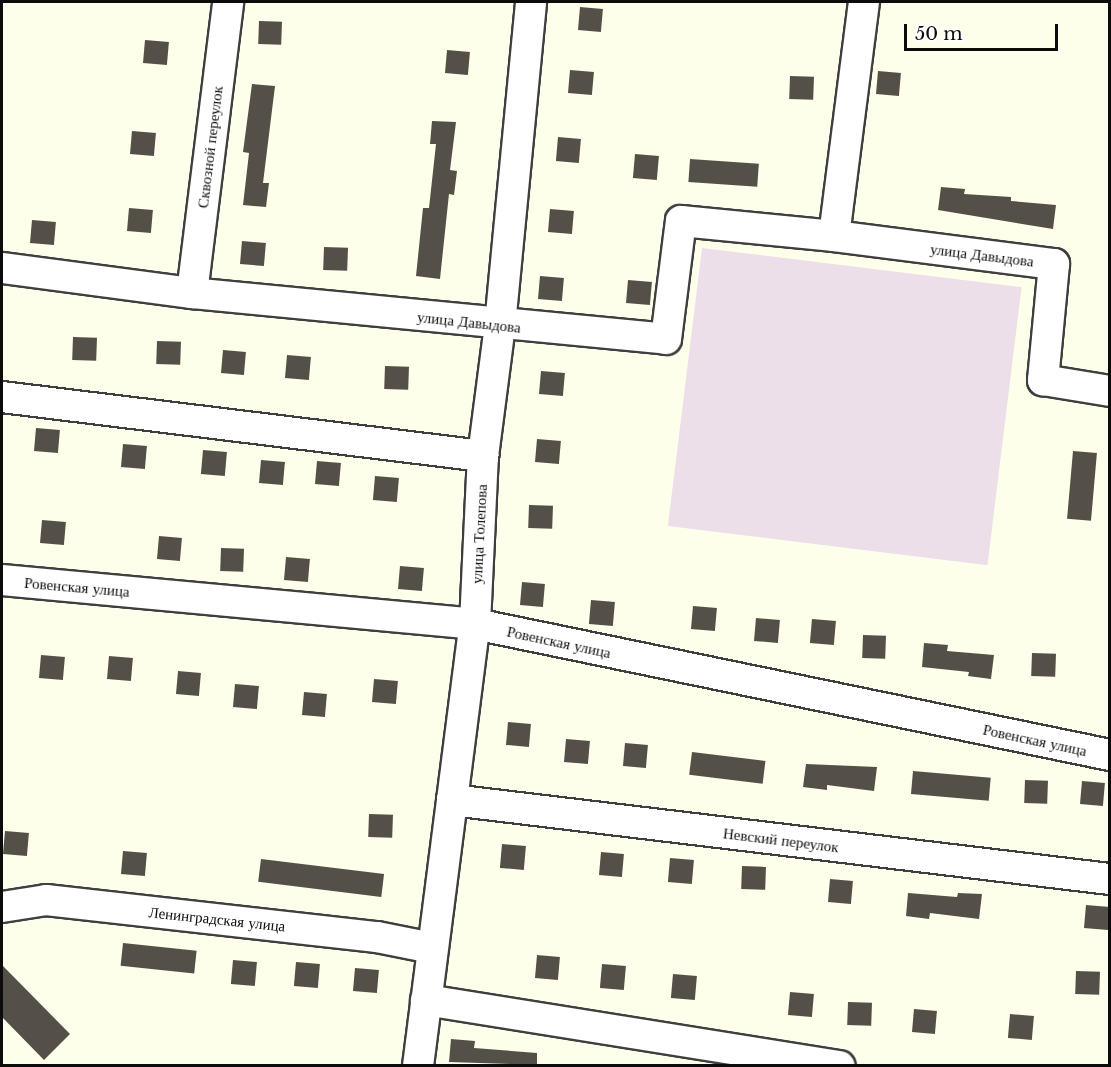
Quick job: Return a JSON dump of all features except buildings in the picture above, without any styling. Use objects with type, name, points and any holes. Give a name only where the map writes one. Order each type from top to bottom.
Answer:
[{"type":"street","name":"Сквозной переулок","points":[[192,293],[228,2]]},
{"type":"street","name":"улица Толепова","points":[[418,1065],[475,624],[483,456],[500,325],[531,2]]},
{"type":"street","points":[[834,236],[864,2]]},
{"type":"street","name":"улица Давыдова","points":[[2,268],[192,293],[500,325],[666,339],[681,221],[834,236],[1054,264],[1042,381],[1110,391]]},
{"type":"street","points":[[2,397],[483,456]]},
{"type":"street","name":"Ровенская улица","points":[[2,580],[475,624],[1110,755]]},
{"type":"street","name":"Невский переулок","points":[[452,800],[1110,879]]},
{"type":"street","points":[[2,926],[46,900]]},
{"type":"street","name":"Ленинградская улица","points":[[2,907],[46,900],[377,937],[432,948]]},
{"type":"street","points":[[426,1000],[840,1065]]},
{"type":"shaded area","points":[[702,248],[1022,287],[987,565],[668,526]]}]
